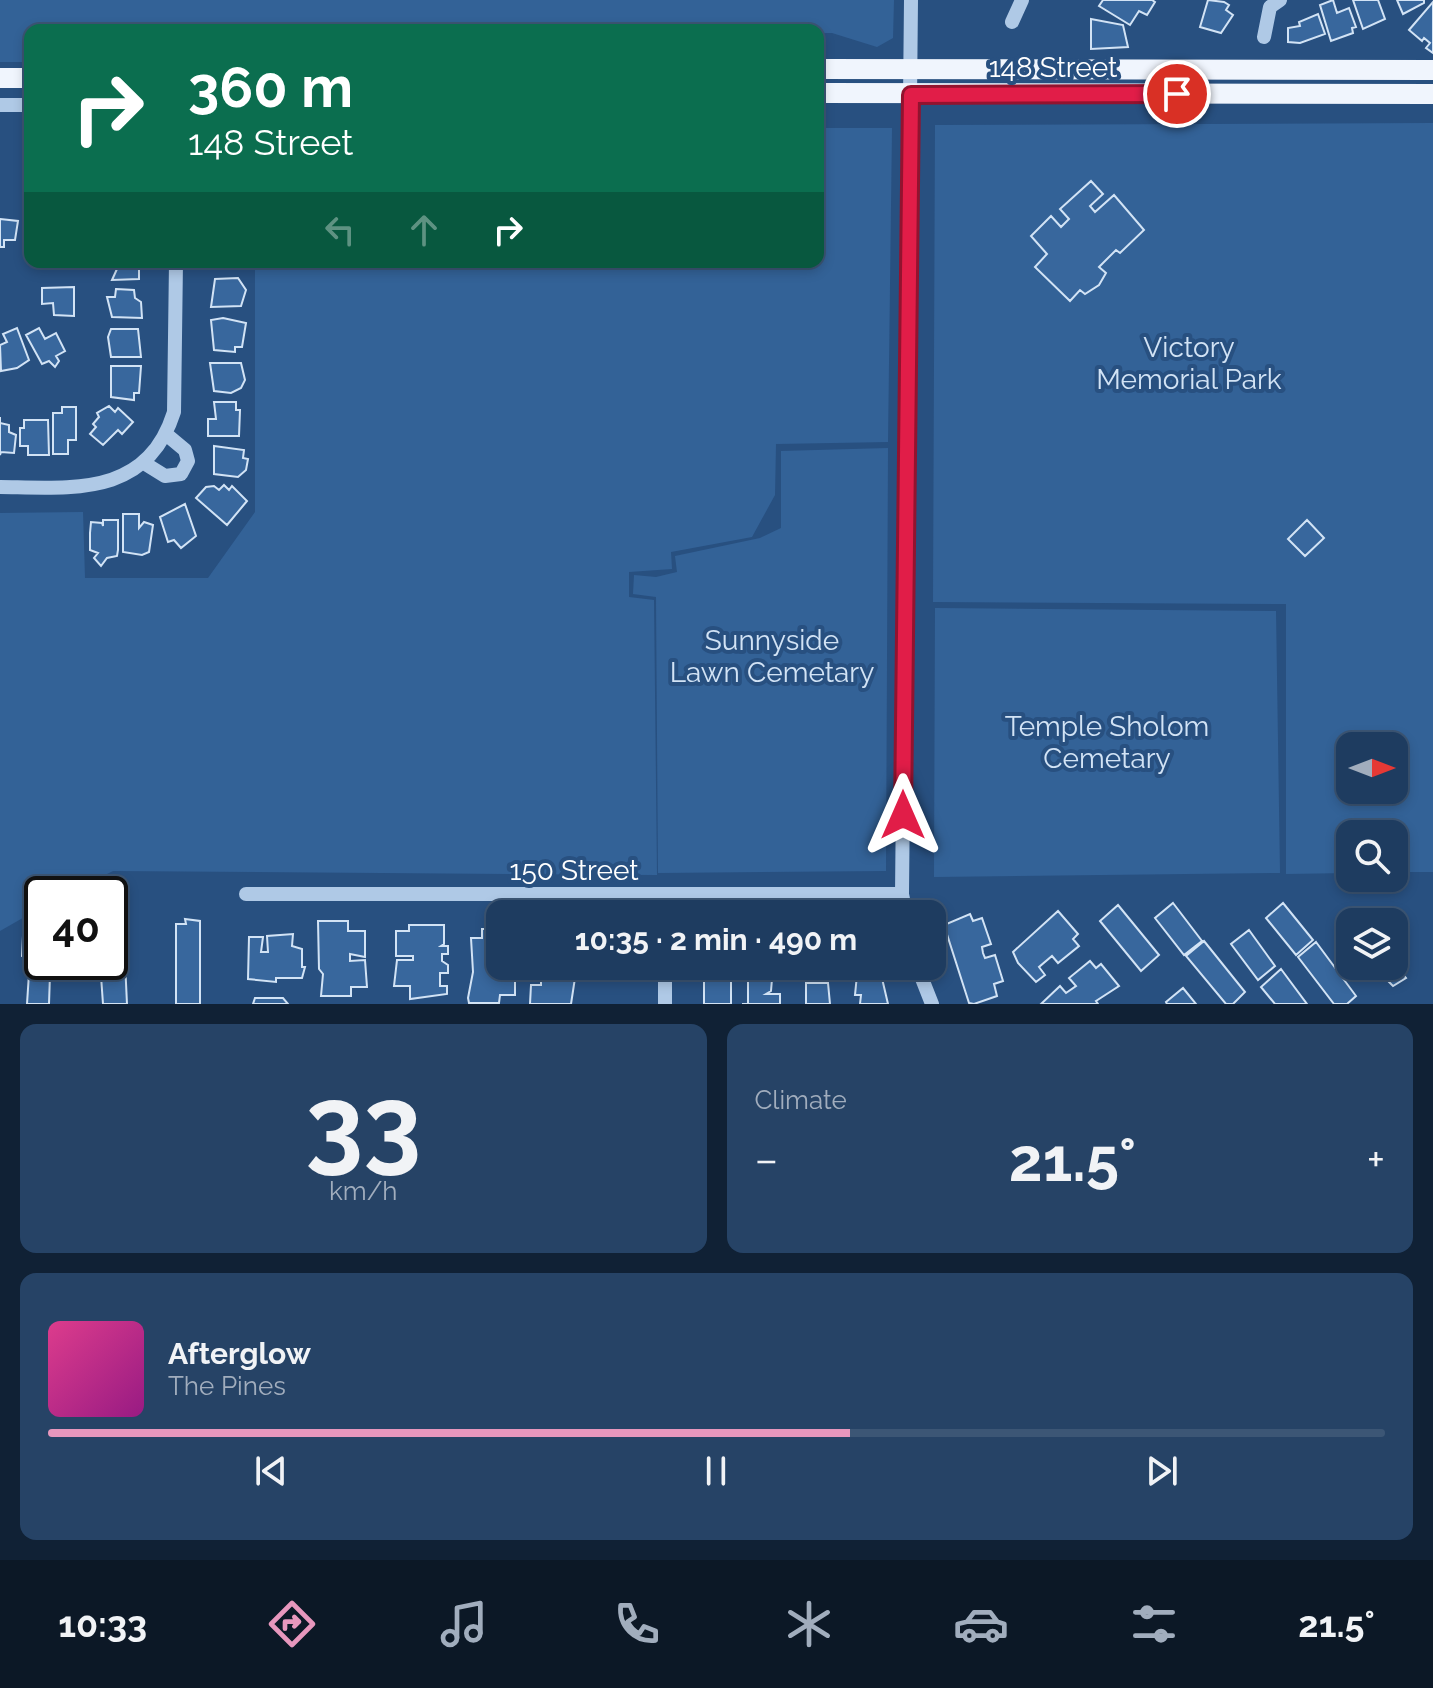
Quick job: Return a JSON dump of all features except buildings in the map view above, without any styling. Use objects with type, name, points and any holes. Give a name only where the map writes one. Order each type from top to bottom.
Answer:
[{"type":"main road","name":"148 Street","points":[[824,69],[1433,70]]},
{"type":"main road","points":[[0,78],[24,78]]},
{"type":"main road","name":"148 Street","points":[[824,93],[1433,94]]},
{"type":"street","points":[[903,900],[911,0]]},
{"type":"street","points":[[1012,22],[1022,0]]},
{"type":"street","points":[[1264,37],[1270,7],[1280,0]]},
{"type":"street","points":[[0,105],[24,105]]},
{"type":"street","points":[[0,487],[104,484],[144,463],[167,435],[174,412],[176,268]]},
{"type":"street","points":[[144,463],[165,476],[181,474],[188,461],[185,450],[167,435]]},
{"type":"street","name":"150 Street","points":[[246,894],[902,894]]},
{"type":"street","points":[[665,980],[665,1004]]},
{"type":"street","points":[[923,980],[932,1004]]},
{"type":"green space","points":[[0,0],[894,0],[893,38],[877,47],[824,33],[824,24],[24,24],[24,62],[0,62]]},
{"type":"green space","name":"Victory Memorial Park","points":[[1433,123],[1433,872],[1408,872],[1408,820],[1336,820],[1336,873],[1286,874],[1286,604],[933,602],[935,125]]},
{"type":"green space","points":[[824,128],[892,128],[888,442],[776,444],[775,495],[752,537],[671,552],[672,569],[629,572],[629,597],[654,600],[657,875],[113,871],[103,876],[24,876],[24,917],[0,931],[0,513],[83,512],[85,578],[208,578],[255,512],[255,268],[824,268]]},
{"type":"green space","name":"Sunnyside Lawn Cemetary","points":[[888,448],[886,871],[658,873],[656,597],[633,594],[634,575],[656,577],[677,572],[675,556],[760,538],[781,528],[781,451]]},
{"type":"green space","name":"Temple Sholom Cemetary","points":[[935,608],[1276,611],[1280,873],[934,877]]},
{"type":"route","points":[[903,815],[911,95],[1177,94]]}]
